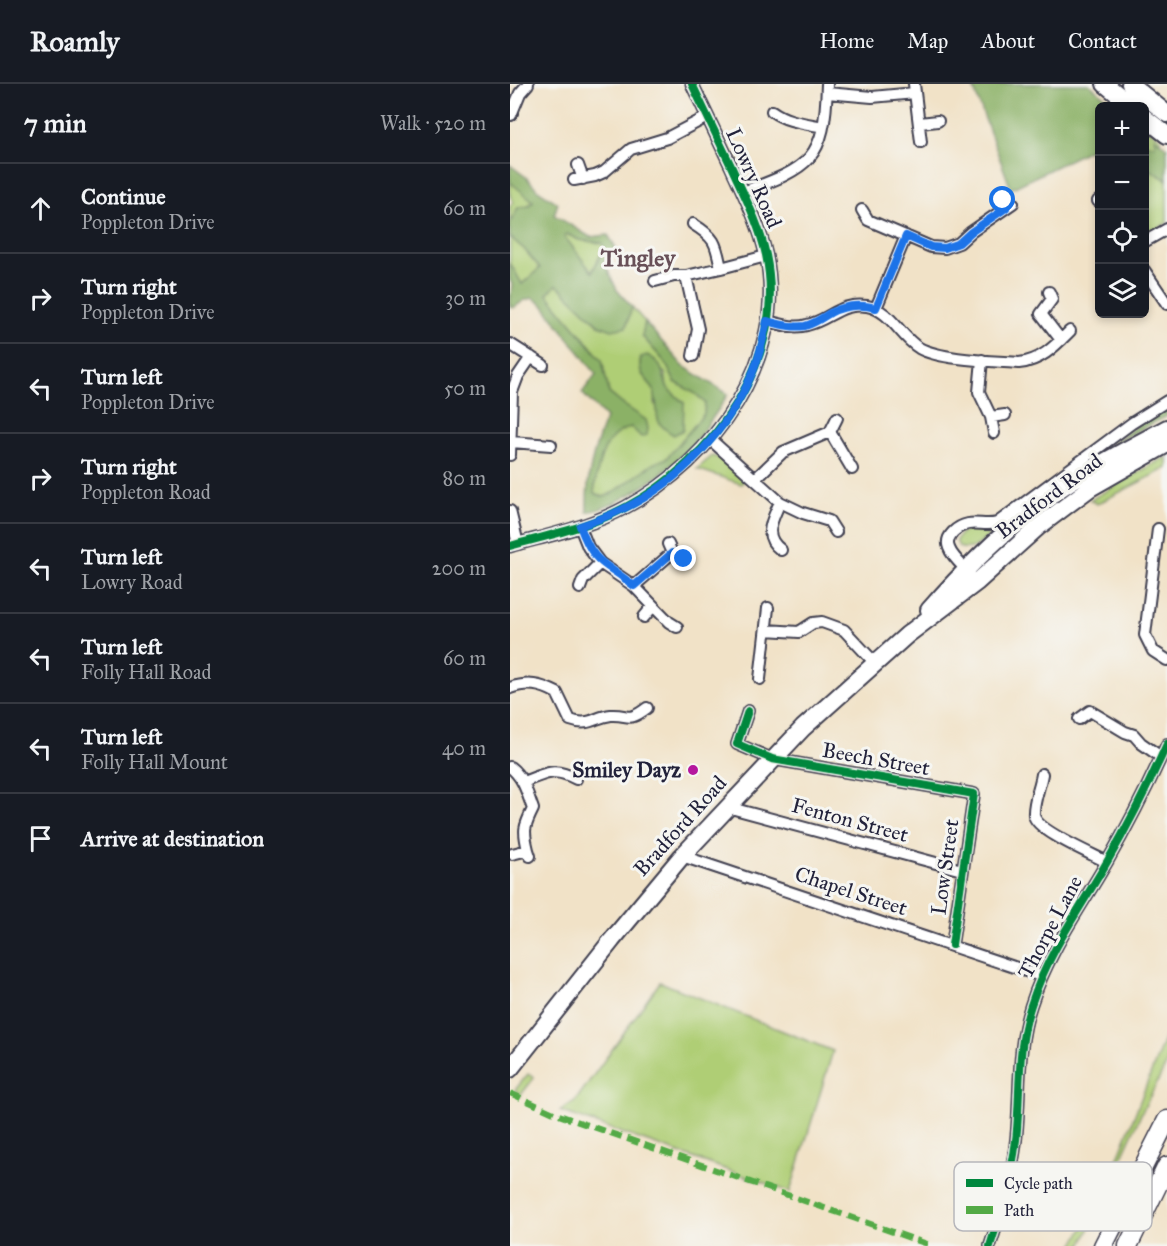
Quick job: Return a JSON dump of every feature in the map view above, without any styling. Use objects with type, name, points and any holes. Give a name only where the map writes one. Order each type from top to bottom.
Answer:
[{"type":"highway","points":[[1146,1162],[1167,1120]]},
{"type":"highway","points":[[1152,1197],[1167,1166]]},
{"type":"highway","points":[[1103,1246],[1111,1231]]},
{"type":"highway","points":[[1128,1246],[1135,1231]]},
{"type":"main road","points":[[1105,84],[1127,102]]},
{"type":"main road","points":[[1130,84],[1167,114]]},
{"type":"main road","points":[[1149,121],[1167,135]]},
{"type":"main road","name":"Bradford Road","points":[[510,1069],[682,856],[772,759],[971,576],[1028,514],[1081,476],[1167,428]]},
{"type":"main road","name":"Bradford Road","points":[[971,576],[1090,488],[1167,444]]},
{"type":"street","points":[[511,115],[513,102],[528,84]]},
{"type":"street","name":"Lowry Road","points":[[514,545],[580,526],[624,509],[679,473],[711,440],[738,400],[752,374],[762,348],[767,321],[769,293],[766,256],[757,224],[692,84]]},
{"type":"street","points":[[743,192],[789,175],[812,156],[823,126],[827,88],[872,97],[915,88],[921,142]]},
{"type":"street","points":[[772,111],[781,118],[823,126]]},
{"type":"street","points":[[578,165],[579,180],[604,172],[631,149],[667,138],[707,117]]},
{"type":"street","points":[[920,123],[938,121]]},
{"type":"street","points":[[861,210],[868,220],[931,247],[945,248],[959,243],[1007,204]]},
{"type":"street","points":[[693,224],[704,231],[716,244],[721,268]]},
{"type":"street","points":[[1149,239],[1167,230]]},
{"type":"street","points":[[876,308],[906,236]]},
{"type":"street","points":[[656,281],[766,256]]},
{"type":"street","points":[[686,276],[698,329],[693,356]]},
{"type":"street","points":[[1149,277],[1167,304]]},
{"type":"street","points":[[1049,292],[1052,299],[1041,314],[1061,340]]},
{"type":"street","points":[[767,321],[792,327],[805,326],[843,307],[855,305],[876,308],[892,321],[911,343],[923,350],[982,360],[1019,363],[1030,362],[1041,357],[1070,331]]},
{"type":"street","points":[[510,344],[543,365]]},
{"type":"street","points":[[510,455],[512,392],[518,376],[531,357]]},
{"type":"street","points":[[982,360],[978,382],[979,392],[991,417],[994,433]]},
{"type":"street","name":"Bradford Road","points":[[971,576],[948,547],[951,533],[959,526],[969,523],[989,525],[997,523],[1132,423],[1167,401]]},
{"type":"street","points":[[991,417],[1005,415]]},
{"type":"street","points":[[755,479],[783,452],[830,432],[837,418]]},
{"type":"street","points":[[830,432],[852,468]]},
{"type":"street","points":[[711,440],[780,502],[803,513],[829,521],[836,532]]},
{"type":"street","points":[[511,442],[551,445]]},
{"type":"street","points":[[780,502],[769,537],[773,544],[781,550]]},
{"type":"street","points":[[510,511],[514,545]]},
{"type":"street","points":[[580,526],[588,547],[600,563],[634,586],[669,622],[677,627]]},
{"type":"street","points":[[1154,536],[1145,635],[1153,651],[1167,660]]},
{"type":"street","points":[[634,586],[670,549],[684,559]]},
{"type":"street","points":[[580,588],[583,580],[600,563]]},
{"type":"street","points":[[644,617],[653,606]]},
{"type":"street","points":[[760,679],[768,608]]},
{"type":"street","points":[[766,630],[799,632],[813,623],[822,622],[844,630],[875,663]]},
{"type":"street","points":[[510,688],[522,680],[557,693],[570,720],[579,723],[586,724],[611,715],[628,718],[647,708]]},
{"type":"street","name":"Beech Street","points":[[748,711],[737,744],[772,759],[974,794]]},
{"type":"street","points":[[1080,719],[1090,711],[1134,735],[1149,750],[1161,757]]},
{"type":"street","name":"Thorpe Lane","points":[[1013,1162],[1022,1042],[1041,976],[1074,914],[1107,862],[1167,744]]},
{"type":"street","points":[[510,767],[523,782],[533,809],[524,832],[529,853],[512,854]]},
{"type":"street","points":[[523,782],[551,772],[563,772],[576,779]]},
{"type":"street","points":[[1042,774],[1034,818],[1041,827],[1107,862]]},
{"type":"street","name":"Low Street","points":[[952,945],[974,794]]},
{"type":"street","name":"Fenton Street","points":[[727,807],[962,870]]},
{"type":"street","points":[[1024,824],[1036,820]]},
{"type":"street","name":"Chapel Street","points":[[682,856],[1041,976]]},
{"type":"street","name":"Thorpe Lane","points":[[990,1246],[994,1231]]},
{"type":"green space","points":[[972,84],[1089,84],[1111,102],[1095,102],[1095,147],[1011,189]]},
{"type":"green space","points":[[1149,130],[1161,138],[1160,141],[1155,138],[1155,145],[1149,144]]},
{"type":"green space","points":[[1154,137],[1167,147],[1167,180],[1149,169],[1149,144],[1155,145]]},
{"type":"green space","points":[[510,165],[539,191],[558,203],[554,215],[590,237],[608,235],[616,248],[604,262],[617,290],[632,307],[626,327],[612,330],[599,325],[557,285],[547,294],[602,360],[609,393],[646,420],[648,428],[647,435],[641,437],[631,427],[609,441],[600,463],[594,493],[604,497],[611,494],[653,464],[667,458],[704,414],[705,403],[696,394],[675,382],[665,362],[642,336],[645,322],[683,366],[728,394],[697,439],[673,464],[645,485],[598,510],[587,512],[589,475],[606,418],[582,393],[596,374],[543,305],[533,298],[513,308],[510,306],[512,284],[510,263],[522,284],[540,268],[510,237],[510,223],[518,208],[529,205],[533,201],[510,182]],"holes":[[[567,234],[579,240],[602,243],[604,248],[592,272],[564,236]]]},
{"type":"green space","points":[[1149,169],[1167,180],[1167,223],[1152,232],[1151,229],[1149,230]]},
{"type":"green space","points":[[511,180],[533,200],[529,205],[518,208],[510,223],[510,205],[513,203],[510,194]]},
{"type":"green space","points":[[566,234],[579,240],[602,243],[605,248],[591,273],[564,236]]},
{"type":"green space","points":[[510,237],[540,268],[522,284],[510,263]]},
{"type":"green space","points":[[557,284],[599,325],[626,327],[632,307],[645,322],[642,336],[665,362],[675,382],[696,394],[705,403],[704,414],[667,458],[653,464],[604,497],[594,493],[602,454],[610,440],[618,433],[645,420],[609,393],[602,360],[547,294]],"holes":[[[641,357],[665,373],[667,388],[684,403],[655,405],[653,389],[642,374]]]},
{"type":"green space","points":[[647,355],[659,364],[668,388],[684,403],[683,430],[674,435],[666,430],[659,421],[653,389],[642,374],[641,357]]},
{"type":"green space","points":[[1167,405],[1167,416],[1103,449]]},
{"type":"green space","points":[[712,456],[721,458],[745,480],[741,484],[697,469]]},
{"type":"green space","points":[[1167,456],[1167,468],[1097,504],[1090,500]]},
{"type":"green space","points":[[968,530],[986,532],[989,535],[976,546],[959,547],[956,540],[962,532]]},
{"type":"green space","points":[[660,982],[833,1051],[790,1192],[560,1111],[576,1100]]},
{"type":"green space","points":[[1167,1032],[1167,1063],[1120,1162],[1116,1162]]},
{"type":"green space","points":[[528,1074],[534,1078],[520,1096],[515,1090]]},
{"type":"green space","points":[[1082,1231],[1088,1231],[1081,1246],[1073,1246]]},
{"type":"marked path","points":[[510,1093],[556,1114],[933,1246]]},
{"type":"cycle path","points":[[510,546],[598,520],[626,507],[658,487],[688,462],[715,434],[737,402],[755,368],[766,332],[770,294],[766,255],[751,209],[692,84]]},
{"type":"cycle path","points":[[748,711],[737,744],[772,759],[974,794],[952,945]]},
{"type":"cycle path","points":[[1013,1162],[1023,1038],[1038,986],[1055,949],[1123,833],[1167,744]]},
{"type":"cycle path","points":[[990,1246],[995,1231]]},
{"type":"place","name":"Smiley Dayz","points":[[693,770]]},
{"type":"district","name":"Tingley","points":[[638,258]]},
{"type":"route","points":[[684,559],[672,553],[634,586],[593,556],[580,526],[624,509],[651,492],[679,473],[711,440],[724,423],[752,374],[762,348],[767,321],[792,327],[805,326],[843,307],[855,305],[876,308],[906,236],[931,247],[945,248],[959,243],[1006,208],[1003,200]]}]
